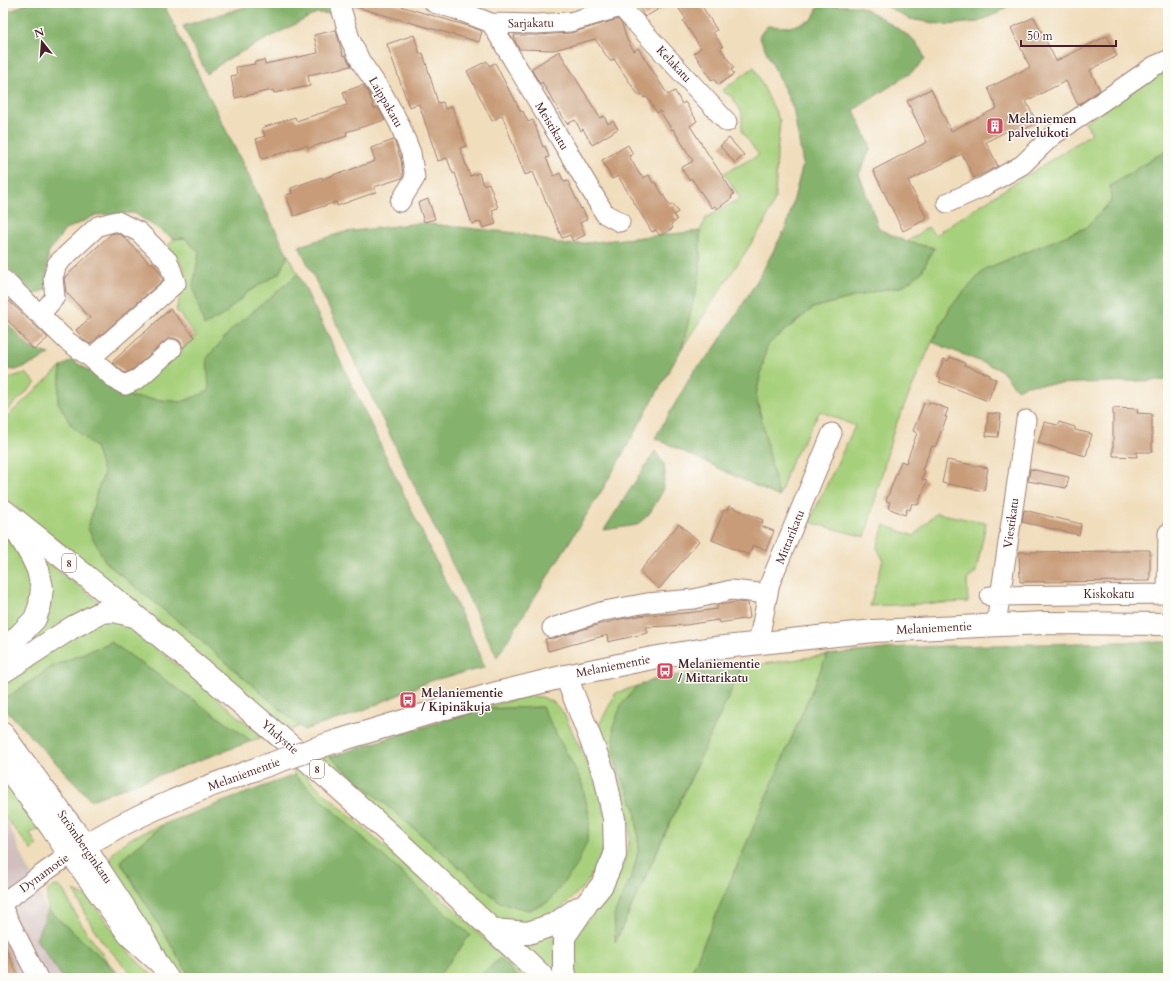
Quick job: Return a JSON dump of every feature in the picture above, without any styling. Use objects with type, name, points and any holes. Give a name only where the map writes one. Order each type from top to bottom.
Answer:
[{"type":"main road","name":"Yhdystie","points":[[3,511],[273,730],[420,860],[544,978]]},
{"type":"main road","points":[[3,511],[32,556],[38,570],[42,588],[40,605],[35,619],[9,646],[3,650]]},
{"type":"main road","points":[[3,672],[73,627],[102,612],[114,611],[134,616]]},
{"type":"main road","name":"Melaniementie","points":[[78,850],[137,817],[174,800],[253,770],[337,741],[493,694],[566,676],[652,658],[706,649],[874,632],[1045,623],[1168,624]]},
{"type":"main road","points":[[566,676],[605,776],[614,819],[615,855],[602,885],[588,902],[564,937],[564,970],[566,978]]},
{"type":"main road","name":"Strömberginkatu","points":[[3,734],[78,850]]},
{"type":"main road","name":"Strömberginkatu","points":[[3,762],[51,827],[78,850]]},
{"type":"main road","points":[[493,930],[528,933],[555,924],[588,902]]},
{"type":"street","name":"Laippakatu","points":[[341,3],[341,8],[352,44],[361,62],[383,94],[399,123],[411,152],[415,178],[400,202]]},
{"type":"street","name":"Sarjakatu","points":[[434,3],[455,9],[491,23],[536,24],[570,22],[625,5]]},
{"type":"street","name":"Kelakatu","points":[[625,5],[727,122]]},
{"type":"street","name":"Meistikatu","points":[[491,23],[605,214],[620,222]]},
{"type":"street","points":[[947,203],[982,187],[1022,165],[1052,136],[1161,63]]},
{"type":"street","points":[[40,315],[55,297],[53,278],[57,264],[98,226],[117,221],[139,232],[168,261],[176,283],[91,358]]},
{"type":"street","points":[[3,279],[67,341],[91,358],[116,380],[125,385],[138,378],[172,349]]},
{"type":"street","name":"Viestikatu","points":[[996,625],[995,595],[1026,420]]},
{"type":"street","name":"Mittarikatu","points":[[758,644],[770,583],[832,433]]},
{"type":"street","name":"Kiskokatu","points":[[995,595],[1167,594],[1168,533]]},
{"type":"street","points":[[552,628],[604,611],[647,603],[694,599],[731,590],[768,594]]},
{"type":"street","name":"Dynamotie","points":[[3,902],[55,864],[78,850]]},
{"type":"street","name":"Strömberginkatu","points":[[78,850],[141,930],[164,972]]},
{"type":"street","points":[[3,908],[38,978]]},
{"type":"shaded area","points":[[3,812],[77,978],[3,978]]},
{"type":"green space","points":[[27,3],[163,3],[288,255],[279,273],[248,292],[223,315],[204,326],[193,286],[199,253],[185,238],[174,239],[134,213],[96,215],[65,230],[48,253],[47,289],[34,295],[3,262],[3,13],[11,11]]},
{"type":"green space","points":[[253,3],[332,3],[334,14],[317,13],[226,60],[207,74],[183,26],[251,5]]},
{"type":"green space","points":[[881,3],[1012,3],[998,13],[978,22],[946,25],[909,19]]},
{"type":"green space","points":[[819,5],[859,6],[875,14],[912,38],[921,50],[925,60],[912,72],[854,110],[871,148],[859,174],[879,229],[907,242],[934,248],[921,273],[901,287],[880,290],[813,308],[767,345],[756,395],[779,497],[655,438],[694,371],[712,352],[738,312],[761,274],[787,225],[803,164],[793,108],[759,36],[767,26],[790,27],[812,20]]},
{"type":"green space","points":[[754,67],[780,121],[775,199],[764,224],[682,348],[700,273],[700,231],[706,218],[740,198],[724,173],[759,155],[742,132],[742,113],[732,97],[722,91]]},
{"type":"green space","points":[[1168,70],[1168,149],[1110,186],[1111,201],[1085,228],[985,269],[951,306],[932,342],[894,429],[865,537],[809,522],[855,426],[820,411],[790,465],[779,497],[756,395],[767,345],[813,308],[880,290],[901,287],[921,273],[934,248],[907,242],[928,227],[935,235],[1092,133],[1085,122],[1152,78]]},
{"type":"green space","points":[[1168,149],[1168,380],[1027,385],[1017,390],[1001,370],[932,342],[951,306],[985,269],[1085,228],[1111,202],[1110,186]]},
{"type":"green space","points":[[420,223],[516,233],[566,245],[700,231],[700,273],[682,348],[604,487],[497,657],[299,246],[345,232]]},
{"type":"green space","points":[[185,238],[199,253],[193,286],[223,315],[248,292],[279,273],[288,255],[298,274],[232,329],[209,391],[182,402],[131,397],[123,392],[146,382],[196,336],[176,310],[181,293],[184,267],[164,250],[174,239]]},
{"type":"green space","points":[[298,274],[480,654],[484,668],[433,680],[352,715],[304,730],[186,628],[106,563],[88,529],[97,491],[104,474],[95,447],[71,425],[58,402],[61,367],[72,360],[131,397],[182,402],[209,391],[207,358],[232,329]]},
{"type":"green space","points":[[3,318],[30,348],[49,354],[34,363],[16,370],[3,369]]},
{"type":"green space","points":[[61,367],[58,402],[71,425],[95,447],[104,474],[97,491],[106,563],[186,628],[300,726],[291,730],[91,566],[3,497],[3,420]]},
{"type":"green space","points":[[25,373],[36,383],[3,414],[3,377],[9,378]]},
{"type":"green space","points":[[655,451],[664,464],[665,474],[662,493],[649,514],[637,525],[604,530]]},
{"type":"green space","points":[[936,513],[986,523],[976,572],[967,580],[968,602],[870,606],[883,559],[877,548],[884,525],[914,536]]},
{"type":"green space","points":[[3,529],[88,593],[210,692],[262,737],[252,741],[111,642],[53,666],[3,700]]},
{"type":"green space","points":[[111,642],[252,741],[91,800],[3,707],[3,700],[53,666]]},
{"type":"green space","points":[[1168,642],[1168,978],[689,978],[827,655],[905,647]]},
{"type":"green space","points":[[827,655],[689,978],[574,978],[573,938],[611,888],[623,865],[628,849],[630,835],[629,816],[619,779],[599,725],[616,693],[637,686],[621,705],[616,764],[635,808],[639,848],[632,875],[614,915],[616,941],[742,667]]},
{"type":"green space","points":[[742,667],[615,942],[614,915],[632,875],[639,848],[635,808],[616,764],[613,727],[621,705],[637,686],[662,677]]},
{"type":"green space","points":[[526,696],[542,697],[553,702],[563,712],[594,778],[603,805],[607,827],[601,858],[587,883],[562,908],[540,922],[522,926],[501,921],[491,915],[317,756],[328,752],[330,757],[501,903],[529,910],[548,902],[576,867],[590,819],[581,780],[542,707],[479,709]]},
{"type":"green space","points":[[542,707],[581,780],[590,819],[587,842],[576,867],[548,902],[529,910],[501,903],[330,757],[479,709]]},
{"type":"green space","points":[[293,765],[455,910],[524,978],[518,978],[500,958],[478,978],[437,978],[470,935],[294,775]]},
{"type":"green space","points":[[3,772],[46,827],[30,833],[37,846],[32,851],[3,814]]},
{"type":"green space","points":[[294,775],[470,935],[437,978],[191,978],[120,861],[164,824]]},
{"type":"green space","points":[[164,824],[120,861],[191,978],[181,978],[111,870],[110,861],[118,848],[132,838]]},
{"type":"green space","points":[[58,886],[63,890],[85,930],[111,966],[48,910],[48,890]]},
{"type":"green space","points":[[74,891],[87,897],[132,956],[155,978],[135,978],[101,940],[86,916]]},
{"type":"green space","points":[[48,910],[111,966],[122,978],[63,978],[36,939]]},
{"type":"green space","points":[[553,929],[558,978],[554,978],[522,942]]},
{"type":"green space","points":[[500,958],[518,978],[478,978]]},
{"type":"building","points":[[352,3],[390,3],[482,31],[479,42],[352,6]]},
{"type":"building","points":[[644,3],[669,3],[645,17],[638,6]]},
{"type":"building","points":[[675,3],[700,3],[717,30],[713,32],[723,47],[721,49],[734,68],[731,69],[734,74],[718,85],[714,79],[712,81],[694,53],[701,48],[683,21],[686,19]]},
{"type":"building","name":"Melaniemen palvelukoti","points":[[1034,17],[1056,61],[1107,36],[1117,56],[1090,70],[1100,90],[1078,105],[1066,81],[1026,101],[1037,123],[1014,135],[1011,129],[986,142],[998,166],[974,178],[962,154],[908,181],[927,219],[903,231],[873,170],[927,142],[907,101],[931,89],[951,131],[997,108],[988,88],[1030,67],[1011,28]]},
{"type":"building","points":[[618,19],[622,24],[627,40],[634,51],[638,48],[668,95],[675,91],[682,104],[685,102],[697,121],[690,126],[734,194],[731,196],[732,198],[717,209],[715,206],[712,208],[691,178],[689,180],[681,168],[693,161],[673,129],[672,130],[660,111],[657,113],[647,97],[644,98],[642,94],[639,96],[614,59],[610,61],[595,39],[554,50],[519,49],[515,41],[514,35],[571,33]]},
{"type":"building","points":[[336,30],[343,56],[345,55],[351,66],[308,75],[310,86],[274,93],[273,90],[235,98],[231,76],[237,75],[236,67],[255,64],[254,62],[264,60],[265,64],[318,53],[314,35]]},
{"type":"building","points":[[414,35],[420,54],[423,53],[438,103],[443,102],[445,109],[452,106],[466,146],[460,148],[470,176],[479,173],[483,185],[489,183],[498,208],[492,210],[496,224],[483,228],[481,222],[472,224],[455,173],[453,174],[447,158],[438,161],[419,104],[409,107],[387,44]]},
{"type":"building","points":[[559,51],[600,118],[604,116],[608,124],[613,121],[618,129],[592,145],[583,129],[581,131],[575,120],[567,124],[542,82],[540,84],[531,69]]},
{"type":"building","points":[[487,61],[489,66],[495,63],[521,112],[523,111],[528,122],[533,120],[543,147],[545,146],[549,157],[546,158],[554,176],[560,173],[564,182],[568,181],[587,219],[580,223],[585,235],[573,241],[570,235],[562,238],[533,172],[525,175],[502,115],[492,121],[467,71]]},
{"type":"building","points":[[363,85],[369,93],[374,109],[378,107],[385,120],[346,132],[347,136],[308,148],[307,145],[262,159],[256,139],[265,136],[262,128],[295,117],[296,121],[347,105],[343,92]]},
{"type":"building","points":[[729,138],[744,155],[735,163],[720,146]]},
{"type":"building","points":[[394,140],[401,160],[402,178],[374,187],[376,192],[337,206],[336,202],[294,216],[286,195],[292,193],[291,188],[375,161],[371,148]]},
{"type":"building","points":[[628,145],[633,154],[629,156],[640,175],[643,178],[649,175],[670,206],[673,204],[678,212],[674,215],[677,220],[671,224],[673,228],[660,236],[656,230],[652,232],[618,176],[612,179],[602,160]]},
{"type":"building","points":[[428,199],[435,219],[424,222],[418,203]]},
{"type":"building","points":[[116,233],[124,237],[150,264],[152,262],[159,270],[163,280],[90,344],[84,340],[76,330],[90,318],[66,292],[64,279],[111,234]]},
{"type":"building","points":[[9,301],[48,338],[34,350],[3,315],[3,306]]},
{"type":"building","points":[[170,309],[195,337],[183,348],[180,341],[175,338],[169,338],[132,370],[125,373],[112,362]]},
{"type":"building","points":[[950,357],[996,379],[988,401],[939,382],[941,379],[937,377],[944,359],[948,361]]},
{"type":"building","points":[[929,402],[948,409],[945,417],[947,417],[935,447],[932,446],[922,470],[925,471],[922,479],[927,481],[918,505],[912,503],[910,510],[907,509],[905,515],[888,508],[890,502],[886,501],[901,461],[906,463],[917,433],[913,431],[924,403],[928,405]]},
{"type":"building","points":[[1113,408],[1138,409],[1137,413],[1152,414],[1152,452],[1137,452],[1137,457],[1113,456]]},
{"type":"building","points":[[988,413],[1001,414],[998,437],[986,436]]},
{"type":"building","points":[[1044,422],[1058,425],[1059,422],[1075,427],[1075,430],[1092,434],[1086,456],[1038,443]]},
{"type":"building","points":[[947,460],[988,468],[984,491],[942,483]]},
{"type":"building","points":[[1030,469],[1069,477],[1066,488],[1028,481]]},
{"type":"building","points":[[729,506],[763,520],[761,526],[774,531],[766,550],[753,545],[749,555],[712,540],[724,510],[727,511]]},
{"type":"building","points":[[1024,510],[1081,524],[1079,535],[1022,522]]},
{"type":"building","points":[[679,524],[699,541],[659,589],[639,572]]},
{"type":"building","points":[[1150,550],[1150,581],[1020,582],[1019,552]]},
{"type":"building","points":[[738,602],[748,603],[750,618],[719,623],[718,620],[686,625],[646,627],[648,633],[608,642],[607,635],[548,651],[545,639],[555,638],[621,619],[646,615],[686,613],[717,609],[717,605]]},
{"type":"building","points":[[3,942],[19,978],[3,978]]},
{"type":"place","name":"Melaniemen palvelukoti","points":[[995,126]]},
{"type":"place","name":"Melaniementie / Mittarikatu","points":[[665,671]]},
{"type":"place","name":"Melaniementie / Kipinäkuja","points":[[408,700]]}]
